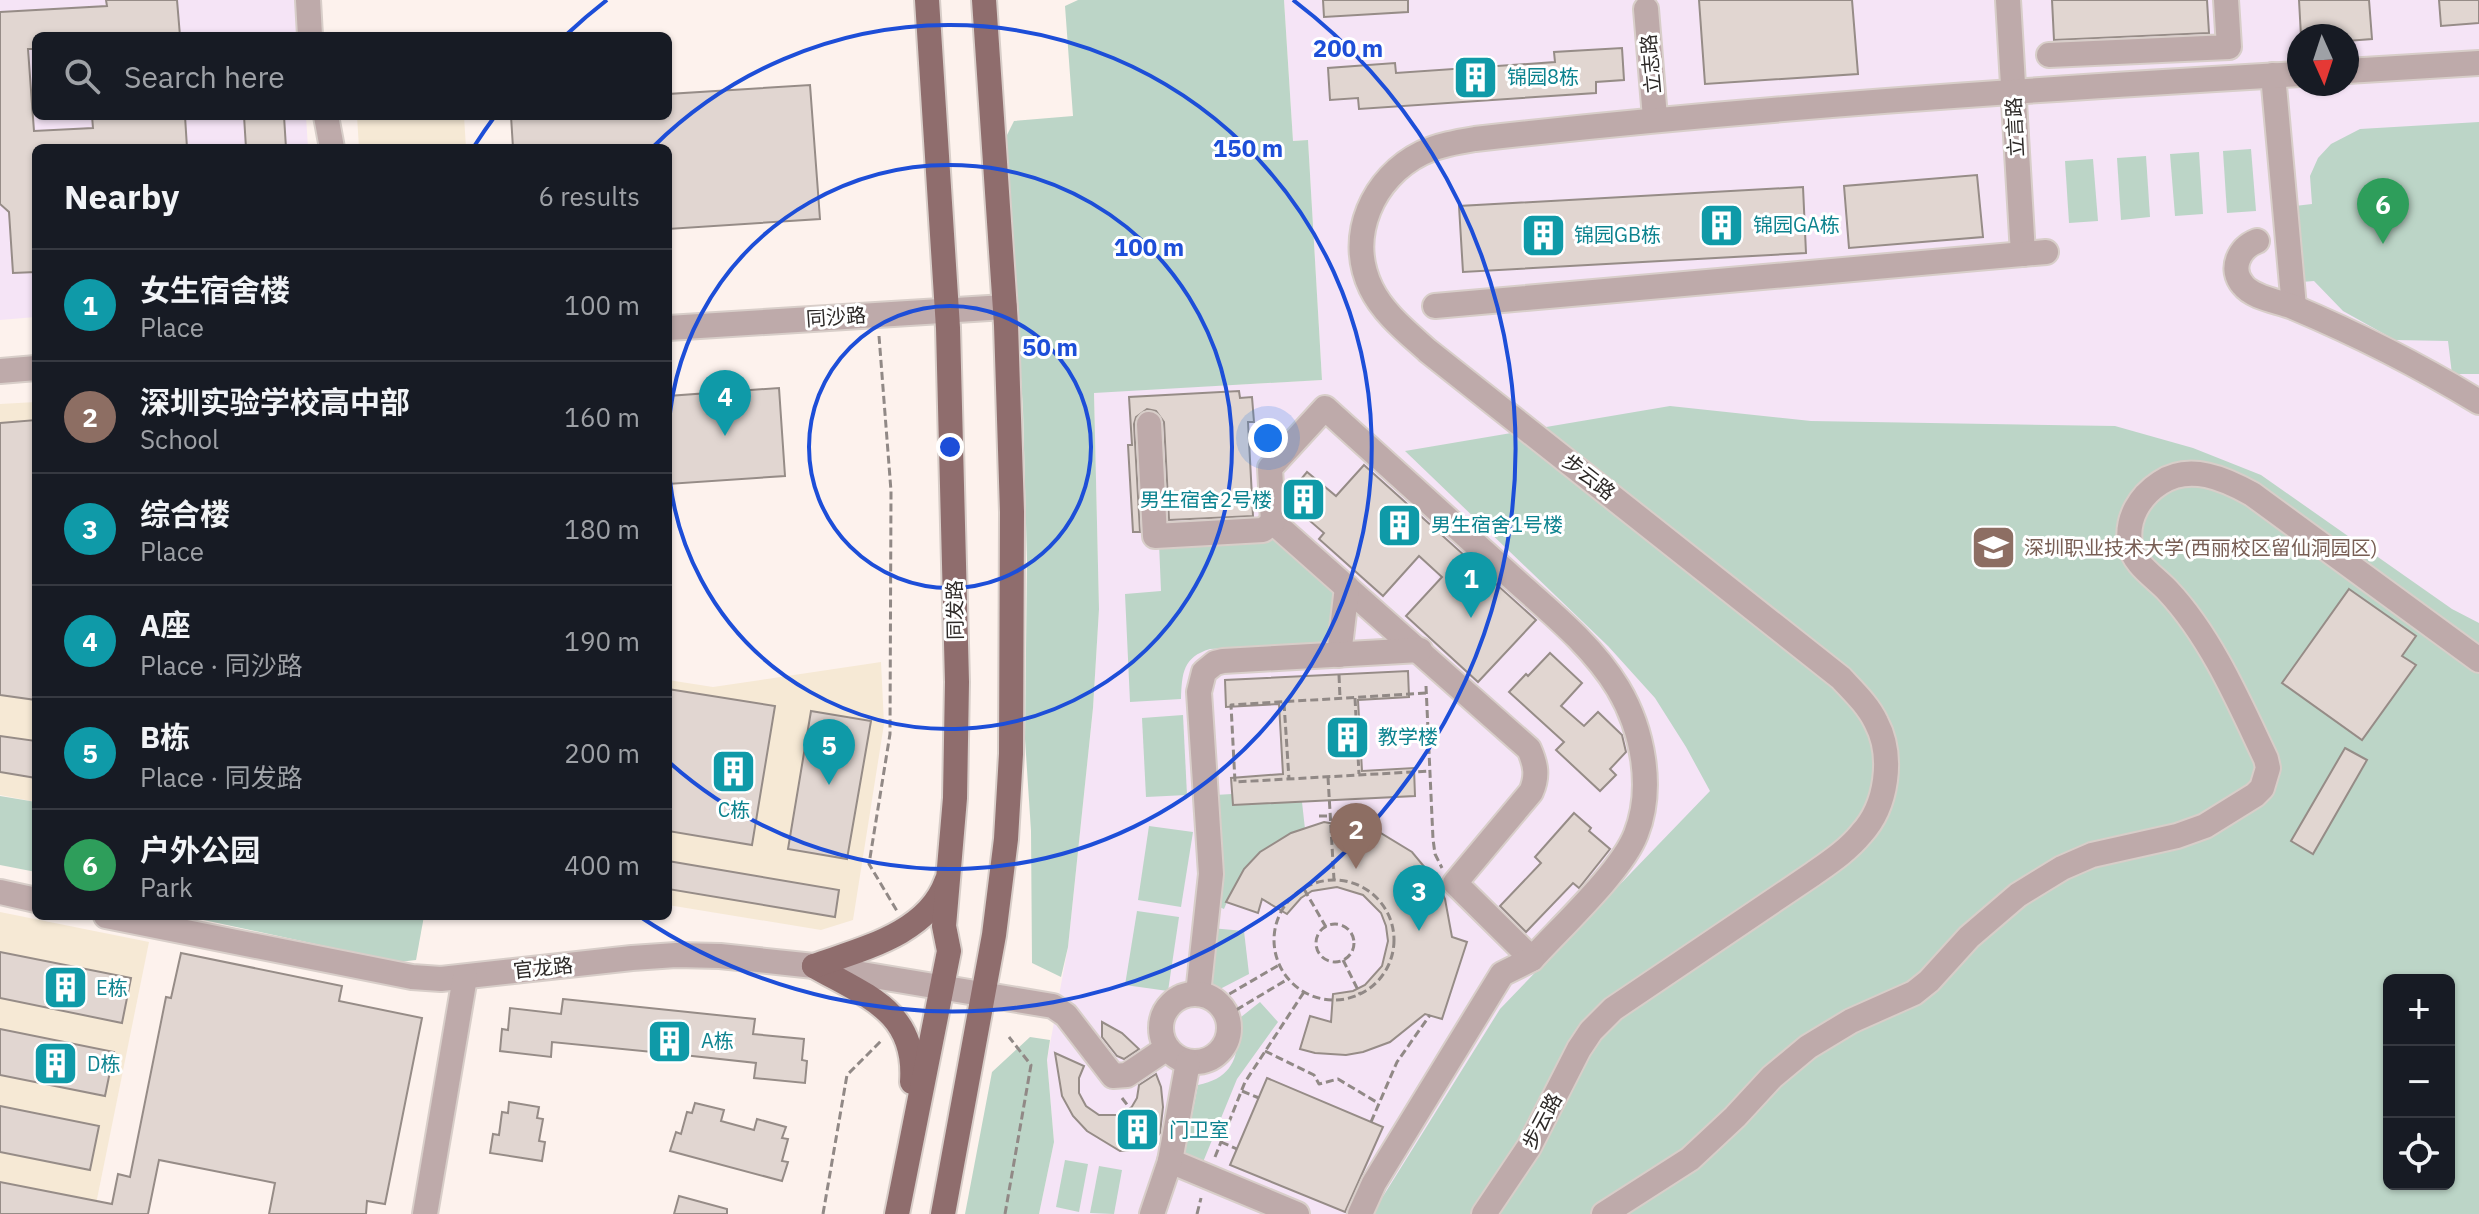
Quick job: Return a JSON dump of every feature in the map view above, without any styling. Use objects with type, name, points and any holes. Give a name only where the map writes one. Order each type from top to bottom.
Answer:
[{"type":"main road","name":"同发路","points":[[897,1214],[949,951],[944,926],[955,798],[957,682],[946,310],[927,0]]},
{"type":"main road","points":[[943,1214],[1002,877],[1011,754],[1012,512],[1005,307],[984,0]]},
{"type":"main road","points":[[814,966],[879,943],[902,930],[920,917],[938,897],[949,872]]},
{"type":"main road","points":[[814,966],[881,1004],[901,1026],[911,1051],[911,1141]]},
{"type":"street","points":[[308,0],[310,32]]},
{"type":"street","name":"立言路","points":[[1435,306],[2034,253],[2013,91],[2008,0]]},
{"type":"street","points":[[2049,55],[2229,47],[2226,0]]},
{"type":"street","name":"立志路","points":[[1646,9],[1655,118]]},
{"type":"street","points":[[2359,70],[2479,63]]},
{"type":"street","name":"步云路","points":[[1484,1214],[1529,1147],[1591,1031],[1613,1009],[1840,855],[1863,833],[1876,812],[1884,788],[1884,744],[1876,722],[1860,697],[1841,678],[1428,351],[1385,309],[1370,287],[1362,242],[1364,220],[1384,182],[1421,154],[1446,144],[1475,139],[1655,118],[2287,74]]},
{"type":"street","points":[[2273,75],[2294,307]]},
{"type":"street","points":[[327,120],[331,144]]},
{"type":"street","points":[[2257,241],[2239,255],[2236,269],[2241,283],[2252,293],[2294,307],[2395,355],[2479,402]]},
{"type":"street","name":"同沙路","points":[[672,328],[1005,307]]},
{"type":"street","points":[[0,371],[32,368]]},
{"type":"street","points":[[1360,1214],[1374,1183],[1502,974],[1532,959],[1629,850],[1637,832],[1645,794],[1642,755],[1618,688],[1577,637],[1325,408],[1270,468],[1273,522],[1529,749],[1537,779],[1531,792],[1455,883],[1532,959]]},
{"type":"street","points":[[1149,424],[1155,536],[1263,530],[1273,522]]},
{"type":"street","points":[[1604,1214],[1690,1159],[1772,1077],[1808,1047],[1851,1021],[1914,993],[1991,917],[2042,880],[2092,855],[2177,836],[2205,826],[2262,788],[2268,768],[2266,759],[2208,646],[2177,601],[2133,554],[2129,529],[2137,504],[2147,492],[2170,477],[2188,473],[2208,476],[2228,481],[2252,494],[2479,660]]},
{"type":"street","points":[[1339,655],[1347,587]]},
{"type":"street","points":[[1213,1004],[1211,874],[1201,678],[1208,667],[1223,661],[1422,652]]},
{"type":"street","points":[[0,892],[32,899]]},
{"type":"street","name":"官龙路","points":[[126,920],[412,977],[441,979],[676,955],[720,956],[814,966],[1058,1008],[1113,1076],[1121,1077],[1167,1048]]},
{"type":"street","points":[[425,1214],[465,977]]},
{"type":"street","points":[[1187,995],[1213,1004],[1229,1026],[1224,1046],[1209,1059],[1188,1062],[1180,1059],[1167,1048],[1162,1038],[1162,1017],[1176,1000],[1187,995]]},
{"type":"street","points":[[1152,1214],[1170,1161],[1188,1062]]},
{"type":"street","points":[[1170,1161],[1297,1214]]},
{"type":"path","points":[[879,336],[891,491],[890,734],[869,864],[902,919]]},
{"type":"path","points":[[1422,652],[1435,854],[1455,883]]},
{"type":"path","points":[[1426,693],[1231,705],[1233,745],[1235,782],[1430,771]]},
{"type":"path","points":[[1355,698],[1359,775]]},
{"type":"path","points":[[1284,702],[1289,779]]},
{"type":"path","points":[[1223,745],[1233,745]]},
{"type":"path","points":[[1328,777],[1334,880]]},
{"type":"path","points":[[1319,816],[1330,816]]},
{"type":"path","points":[[1334,880],[1362,887],[1374,895],[1391,919],[1394,949],[1382,976],[1360,994],[1326,1000],[1304,992],[1288,979],[1279,965],[1274,948],[1275,930],[1280,914],[1290,899],[1304,888],[1334,880]]},
{"type":"path","points":[[1304,888],[1326,927]]},
{"type":"path","points":[[1340,925],[1350,933],[1352,951],[1343,960],[1330,962],[1317,950],[1316,938],[1326,927],[1340,925]]},
{"type":"path","points":[[1343,960],[1360,994]]},
{"type":"path","points":[[1213,1004],[1279,965]]},
{"type":"path","points":[[1213,1004],[1288,979]]},
{"type":"path","points":[[1197,1214],[1206,1176],[1242,1091],[1304,992]]},
{"type":"path","points":[[1371,1122],[1397,1062],[1430,1015]]},
{"type":"path","points":[[823,1214],[847,1075],[888,1034]]},
{"type":"path","points":[[1005,1214],[1031,1065],[1009,1037]]},
{"type":"path","points":[[1265,1051],[1314,1075],[1319,1084],[1338,1079],[1378,1103]]},
{"type":"path","points":[[1242,1091],[1259,1098]]},
{"type":"path","points":[[1221,1142],[1237,1149]]},
{"type":"shaded area","points":[[0,0],[299,0],[301,32],[32,32],[32,120],[306,120],[308,144],[32,144],[32,317],[0,320]]},
{"type":"shaded area","name":"深圳职业技术大学(西丽校区留仙洞园区)","points":[[1284,0],[2479,0],[2479,1214],[1039,1214],[1054,1142],[1047,1060],[1068,947],[1093,708],[1099,609],[1094,392],[1322,380],[1308,140],[1293,141]]},
{"type":"shaded area","points":[[357,120],[464,120],[466,144],[359,144]]},
{"type":"shaded area","points":[[32,402],[32,801],[0,795],[0,404]]},
{"type":"shaded area","points":[[881,662],[884,724],[853,920],[821,930],[672,906],[672,681],[713,687]]},
{"type":"shaded area","points":[[0,912],[149,942],[94,1214],[0,1214]]},
{"type":"green space","points":[[1078,0],[1284,0],[1293,141],[1308,140],[1322,380],[1094,393],[1099,609],[1093,708],[1068,947],[1061,977],[1032,963],[1031,831],[1025,739],[1027,561],[1023,410],[1006,137],[1014,121],[1073,116],[1065,6]]},
{"type":"green space","points":[[2479,122],[2479,374],[2452,374],[2448,341],[2395,340],[2343,311],[2314,281],[2289,283],[2285,207],[2312,204],[2310,176],[2318,158],[2331,144],[2360,129]]},
{"type":"green space","points":[[2251,149],[2256,211],[2227,213],[2223,151]]},
{"type":"green space","points":[[2199,152],[2203,214],[2175,216],[2170,154]]},
{"type":"green space","points":[[2146,156],[2150,217],[2121,220],[2117,158]]},
{"type":"green space","points":[[2093,159],[2098,221],[2069,223],[2065,161]]},
{"type":"green space","points":[[1670,406],[1811,421],[2115,426],[2193,448],[2261,475],[2452,609],[2479,623],[2479,1214],[1372,1214],[1500,1009],[1710,791],[1655,698],[1608,646],[1405,451]]},
{"type":"green space","points":[[1274,536],[1332,585],[1337,600],[1332,636],[1325,643],[1210,649],[1189,661],[1182,681],[1181,699],[1130,702],[1125,594],[1161,591],[1159,543]]},
{"type":"green space","points":[[1183,715],[1187,795],[1146,797],[1142,718]]},
{"type":"green space","points":[[1232,794],[1233,805],[1302,802],[1305,829],[1277,842],[1255,859],[1224,909],[1217,906],[1215,795]]},
{"type":"green space","points":[[0,796],[32,801],[32,871],[0,865]]},
{"type":"green space","points":[[1149,826],[1193,832],[1181,907],[1138,900]]},
{"type":"green space","points":[[1137,911],[1179,917],[1168,991],[1125,985]]},
{"type":"green space","points":[[204,920],[423,920],[416,960],[399,962]]},
{"type":"green space","points":[[1211,928],[1244,931],[1249,974],[1220,989],[1207,980]]},
{"type":"green space","points":[[1260,1002],[1278,1022],[1237,1079],[1201,1167],[1183,1159],[1198,1085],[1220,1077],[1227,1070],[1236,1054],[1236,1021]]},
{"type":"green space","points":[[1030,1037],[1050,1040],[1047,1060],[1054,1142],[1039,1214],[965,1214],[992,1072]]},
{"type":"green space","points":[[1065,1160],[1088,1164],[1079,1212],[1056,1207]]},
{"type":"green space","points":[[1099,1166],[1122,1170],[1114,1214],[1090,1213]]},
{"type":"building","points":[[106,0],[177,0],[180,32],[32,32],[32,49],[28,49],[34,131],[93,128],[92,120],[185,120],[187,144],[32,144],[32,272],[13,273],[9,212],[0,204],[0,12],[107,6]]},
{"type":"building","points":[[1323,0],[1408,0],[1408,12],[1324,17]]},
{"type":"building","points":[[1699,0],[1852,0],[1858,74],[1705,84]]},
{"type":"building","points":[[2052,0],[2207,0],[2209,33],[2054,40]]},
{"type":"building","points":[[2299,0],[2369,0],[2372,39],[2359,40],[2359,24],[2300,24]]},
{"type":"building","points":[[2439,0],[2479,0],[2479,23],[2441,26]]},
{"type":"building","name":"锦园8栋","points":[[1622,48],[1624,80],[1596,82],[1596,93],[1359,109],[1358,98],[1330,100],[1328,68],[1395,63],[1396,73],[1555,62],[1554,52]]},
{"type":"building","points":[[810,85],[820,219],[672,229],[672,144],[513,144],[511,120],[672,120],[672,94]]},
{"type":"building","points":[[244,120],[284,120],[286,144],[246,144]]},
{"type":"building","points":[[1977,175],[1983,237],[1849,248],[1844,186]]},
{"type":"building","points":[[1803,187],[1806,253],[1463,272],[1459,206]]},
{"type":"building","points":[[779,388],[785,476],[672,484],[672,396]]},
{"type":"building","points":[[1239,391],[1240,398],[1252,397],[1254,422],[1248,422],[1253,516],[1169,520],[1164,422],[1156,411],[1147,409],[1136,417],[1134,424],[1140,532],[1133,532],[1128,445],[1132,445],[1129,397]]},
{"type":"building","points":[[32,420],[32,699],[0,695],[0,423]]},
{"type":"building","points":[[1364,465],[1536,620],[1478,682],[1406,616],[1442,577],[1419,556],[1383,596],[1319,539],[1324,533],[1287,501],[1287,496],[1307,472],[1336,496]]},
{"type":"building","points":[[2349,589],[2416,636],[2402,656],[2416,665],[2362,740],[2282,683]]},
{"type":"building","points":[[1550,653],[1582,683],[1561,706],[1584,726],[1598,712],[1622,735],[1626,752],[1610,769],[1616,775],[1600,791],[1556,750],[1564,742],[1509,692]]},
{"type":"building","name":"教学楼","points":[[1408,671],[1409,697],[1358,700],[1362,771],[1414,768],[1415,796],[1233,805],[1231,778],[1283,774],[1279,704],[1226,707],[1225,680]]},
{"type":"building","name":"C栋","points":[[672,690],[775,706],[752,845],[672,832]]},
{"type":"building","points":[[811,711],[871,721],[847,859],[788,849]]},
{"type":"building","points":[[0,736],[32,740],[32,777],[0,772]]},
{"type":"building","points":[[2345,748],[2367,760],[2313,854],[2291,841]]},
{"type":"building","points":[[1574,813],[1610,849],[1579,888],[1573,883],[1526,932],[1500,906],[1541,863],[1535,857]]},
{"type":"building","points":[[1324,822],[1379,832],[1412,852],[1437,882],[1445,899],[1452,937],[1467,942],[1442,1019],[1425,1014],[1390,1042],[1346,1055],[1300,1049],[1310,1016],[1331,1022],[1333,994],[1353,991],[1365,985],[1382,966],[1388,941],[1381,913],[1363,895],[1337,887],[1312,891],[1287,914],[1262,899],[1258,913],[1226,902],[1244,869],[1260,852],[1291,833]]},
{"type":"building","points":[[672,862],[839,890],[835,917],[672,890]]},
{"type":"building","name":"E栋","points":[[0,952],[131,978],[122,1023],[0,998]]},
{"type":"building","points":[[181,953],[342,986],[339,1001],[422,1018],[385,1204],[367,1201],[366,1214],[269,1214],[275,1183],[159,1160],[148,1214],[0,1214],[0,1182],[112,1204],[118,1174],[130,1177],[166,997],[171,998]]},
{"type":"building","name":"A栋","points":[[563,999],[755,1019],[753,1034],[804,1039],[802,1060],[807,1061],[805,1083],[754,1078],[756,1063],[683,1055],[552,1042],[551,1057],[500,1051],[502,1029],[508,1030],[510,1008],[561,1014]]},
{"type":"building","points":[[1102,1022],[1122,1033],[1139,1049],[1124,1059],[1117,1056],[1102,1037]]},
{"type":"building","name":"D栋","points":[[0,1029],[114,1052],[105,1096],[0,1075]]},
{"type":"building","points":[[1055,1053],[1084,1066],[1079,1078],[1079,1093],[1086,1106],[1099,1115],[1127,1115],[1137,1098],[1139,1085],[1156,1074],[1163,1107],[1160,1133],[1156,1138],[1141,1149],[1120,1151],[1087,1131],[1073,1116],[1062,1096]]},
{"type":"building","points":[[1267,1078],[1383,1127],[1345,1212],[1230,1165]]},
{"type":"building","points":[[509,1102],[539,1107],[537,1118],[543,1119],[539,1141],[545,1142],[542,1161],[490,1153],[493,1134],[499,1135],[502,1112],[508,1113]]},
{"type":"building","points":[[695,1103],[724,1110],[721,1121],[754,1130],[757,1119],[786,1127],[782,1138],[788,1139],[782,1161],[788,1162],[782,1181],[670,1151],[676,1132],[681,1134],[687,1112],[692,1113]]},
{"type":"building","points":[[0,1106],[99,1126],[90,1170],[0,1152]]},
{"type":"building","points":[[679,1196],[727,1209],[727,1214],[674,1214]]},
{"type":"place","name":"锦园8栋","points":[[1476,77]]},
{"type":"place","name":"锦园GA栋","points":[[1722,225]]},
{"type":"place","name":"锦园GB栋","points":[[1543,235]]},
{"type":"place","name":"户外公园","points":[[2383,244]]},
{"type":"place","name":"A座","points":[[725,436]]},
{"type":"place","name":"男生宿舍2号楼","points":[[1303,500]]},
{"type":"place","name":"男生宿舍1号楼","points":[[1400,525]]},
{"type":"place","name":"深圳职业技术大学(西丽校区留仙洞园区)","points":[[1993,548]]},
{"type":"place","name":"女生宿舍楼","points":[[1471,618]]},
{"type":"place","name":"教学楼","points":[[1347,737]]},
{"type":"place","name":"C栋","points":[[734,771]]},
{"type":"place","name":"B栋","points":[[829,785]]},
{"type":"place","name":"深圳实验学校高中部","points":[[1356,869]]},
{"type":"place","name":"综合楼","points":[[1419,931]]},
{"type":"place","name":"E栋","points":[[65,988]]},
{"type":"place","name":"A栋","points":[[670,1041]]},
{"type":"place","name":"D栋","points":[[56,1064]]},
{"type":"place","name":"门卫室","points":[[1138,1130]]}]
